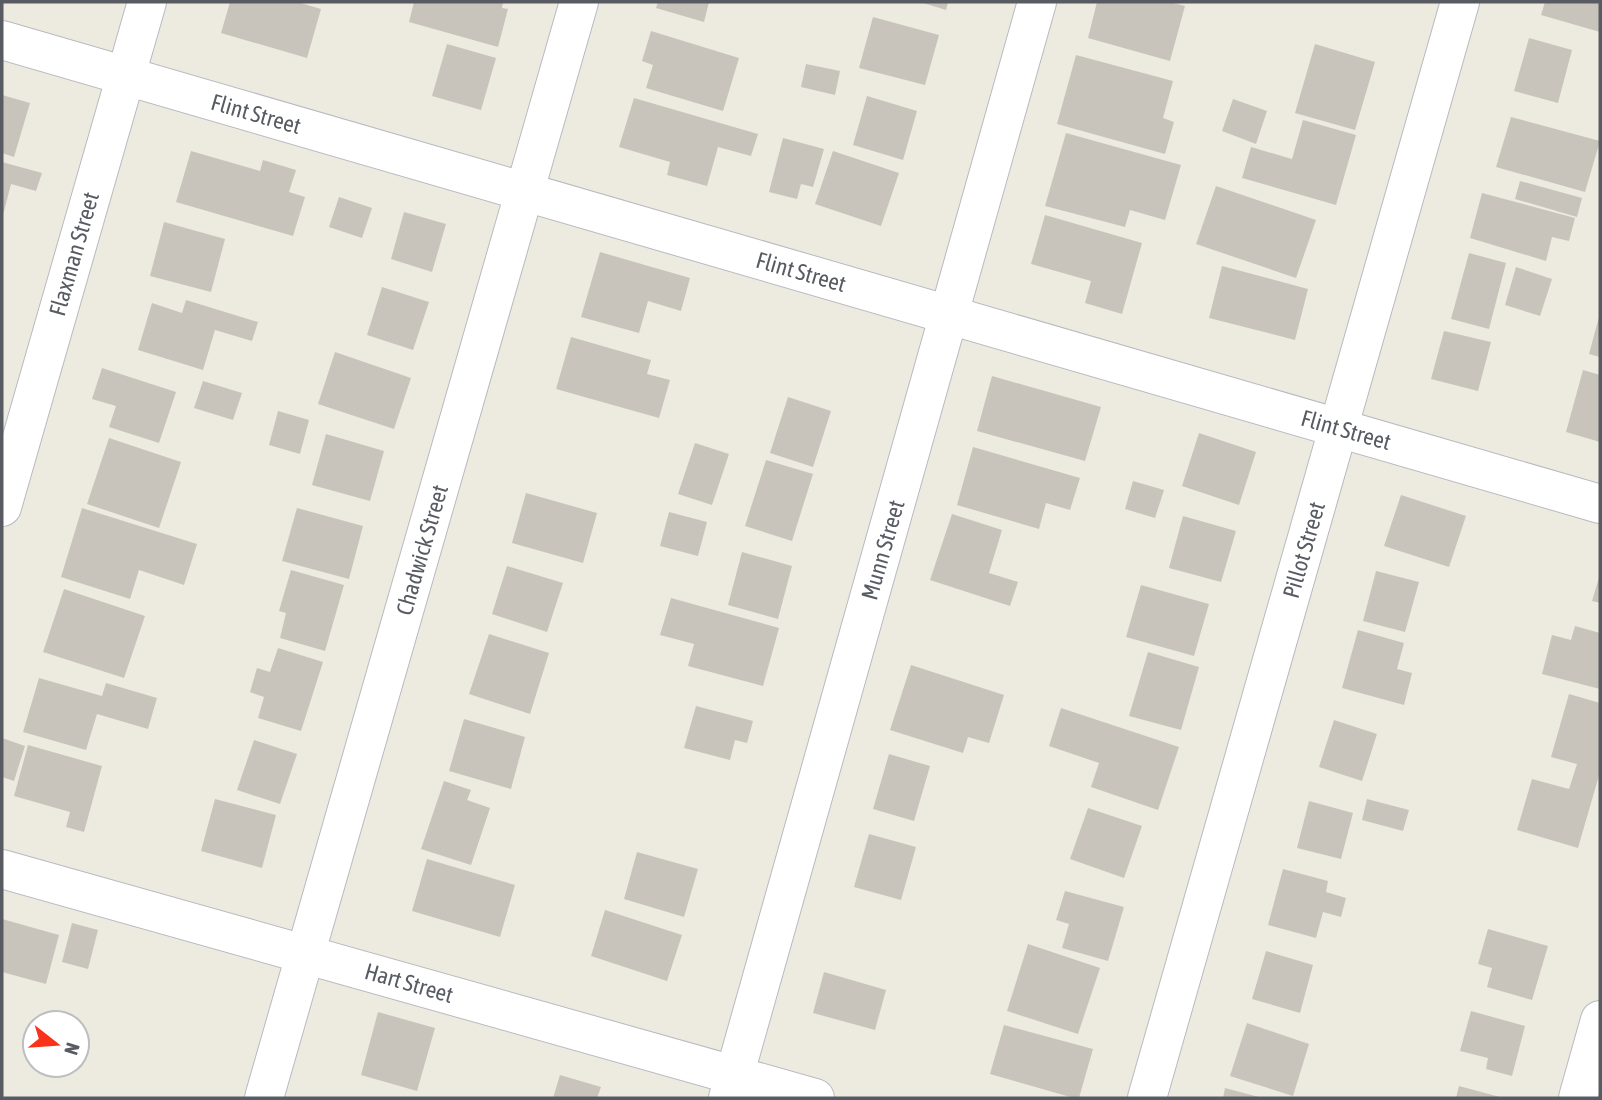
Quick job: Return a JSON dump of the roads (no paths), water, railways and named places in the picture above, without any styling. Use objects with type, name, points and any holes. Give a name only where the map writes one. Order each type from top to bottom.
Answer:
[{"type":"street","name":"Flaxman Street","points":[[2,507],[147,2]]},
{"type":"street","name":"Chadwick Street","points":[[264,1098],[579,2]]},
{"type":"street","name":"Munn Street","points":[[731,1087],[1037,2]]},
{"type":"street","name":"Pillot Street","points":[[1147,1098],[1460,2]]},
{"type":"street","name":"Flint Street","points":[[2,40],[1600,504]]},
{"type":"street","name":"Hart Street","points":[[2,869],[305,954],[731,1087],[815,1098]]},
{"type":"street","points":[[1578,1098],[1600,1020]]}]
